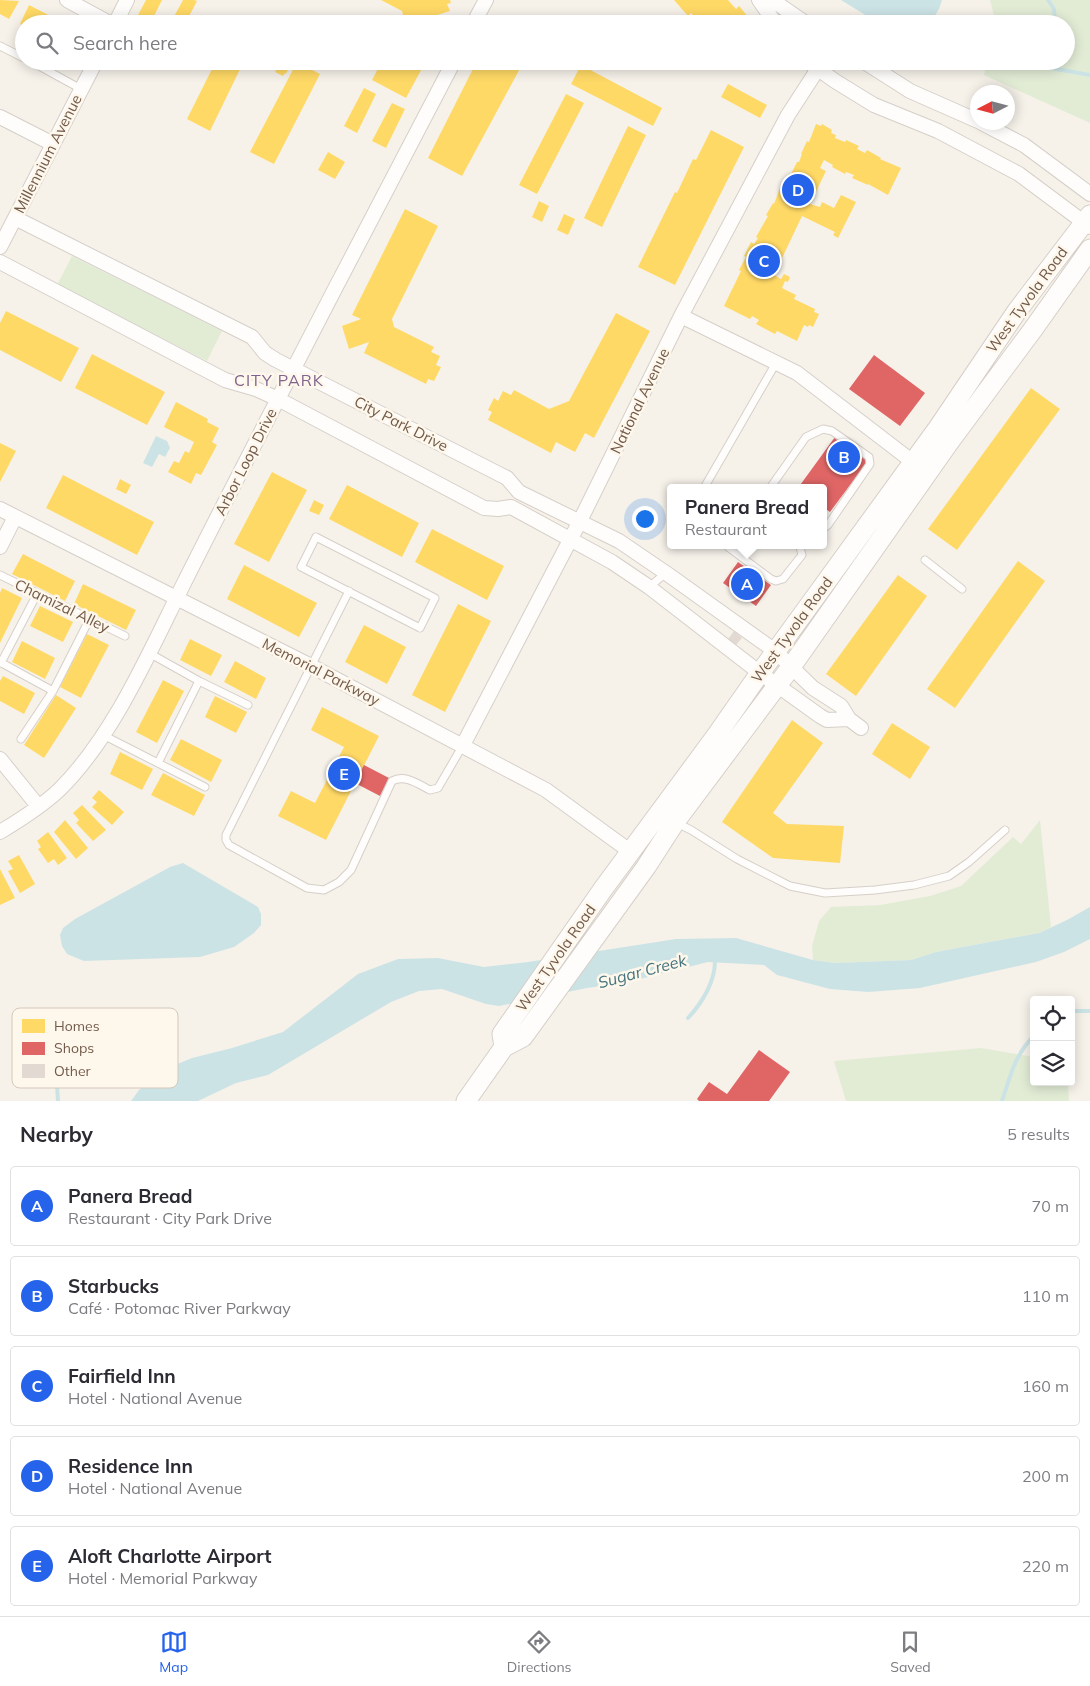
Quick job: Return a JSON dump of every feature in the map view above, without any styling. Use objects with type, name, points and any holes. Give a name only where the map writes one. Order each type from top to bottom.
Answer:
[{"type":"main road","name":"West Tyvola Road","points":[[466,1101],[580,924],[913,462],[1017,311],[1088,221]]},
{"type":"main road","name":"West Tyvola Road","points":[[503,1041],[523,1037],[646,867],[675,822],[792,667],[950,441],[1090,249]]},
{"type":"street","points":[[66,0],[94,15]]},
{"type":"street","points":[[120,15],[127,0]]},
{"type":"street","points":[[478,15],[486,0]]},
{"type":"street","points":[[759,0],[770,15]]},
{"type":"street","points":[[772,0],[794,15]]},
{"type":"street","name":"Millennium Avenue","points":[[0,246],[92,70]]},
{"type":"street","name":"Arbor Loop Drive","points":[[0,832],[58,791],[79,768],[123,701],[449,70]]},
{"type":"street","name":"National Avenue","points":[[463,744],[580,521],[682,316],[813,70]]},
{"type":"street","points":[[825,70],[881,108],[938,131],[1014,171],[1088,221]]},
{"type":"street","points":[[877,70],[910,91],[970,118]]},
{"type":"street","points":[[0,117],[53,144]]},
{"type":"street","points":[[995,130],[1024,145],[1090,194]]},
{"type":"street","name":"City Park Drive","points":[[15,218],[252,337],[265,353],[507,478],[519,492],[618,541],[666,573],[775,652],[813,688],[841,706],[849,719],[861,728]]},
{"type":"street","points":[[0,262],[225,380],[256,389],[278,399],[484,508],[498,509],[511,507],[612,562],[649,587],[760,673],[827,720],[849,719]]},
{"type":"street","points":[[682,316],[797,373],[913,462]]},
{"type":"street","name":"Memorial Parkway","points":[[0,509],[463,744],[546,790],[632,852]]},
{"type":"street","points":[[0,547],[15,517]]},
{"type":"street","points":[[0,759],[38,806]]},
{"type":"lane","points":[[0,46],[15,54]]},
{"type":"lane","points":[[47,70],[82,89]]},
{"type":"lane","points":[[706,484],[776,363]]},
{"type":"lane","points":[[773,484],[806,437],[823,429],[832,431],[869,457],[871,461],[827,526]]},
{"type":"lane","points":[[316,537],[435,598],[420,628],[349,591],[301,567],[316,537]]},
{"type":"lane","points":[[733,549],[776,581],[784,579],[802,555],[800,549]]},
{"type":"lane","points":[[925,560],[962,589]]},
{"type":"lane","points":[[649,587],[666,573]]},
{"type":"lane","name":"Chamizal Alley","points":[[0,575],[124,636]]},
{"type":"lane","points":[[349,591],[226,835],[226,840],[230,846],[307,888],[324,890],[339,882],[351,870],[392,781],[398,778],[406,778],[430,790],[438,788],[463,744]]},
{"type":"lane","points":[[36,594],[1,663],[53,691]]},
{"type":"lane","points":[[21,739],[53,691],[89,620]]},
{"type":"lane","points":[[149,653],[199,681],[248,705]]},
{"type":"lane","points":[[158,763],[199,681]]},
{"type":"lane","points":[[103,734],[205,788]]},
{"type":"lane","points":[[675,822],[737,859],[790,886],[825,893],[876,890],[914,885],[949,876],[969,862],[1004,830]]},
{"type":"green space","points":[[990,0],[1090,0],[1090,123],[1015,89],[1015,85],[1006,85],[984,75],[985,70],[1075,70],[1075,15],[994,15]]},
{"type":"green space","points":[[72,256],[222,331],[207,361],[57,285]]},
{"type":"green space","points":[[1040,820],[1051,927],[1039,933],[936,952],[911,960],[835,963],[813,960],[812,946],[819,921],[831,907],[880,905],[930,896],[961,886],[1013,837],[1021,844]]},
{"type":"green space","points":[[981,1048],[1030,1056],[1030,1086],[1068,1086],[1069,1101],[846,1101],[834,1061]]},
{"type":"water","points":[[841,0],[942,0],[935,15],[865,15]]},
{"type":"water","points":[[156,436],[167,441],[170,448],[165,457],[159,454],[152,467],[143,463]]},
{"type":"water","points":[[183,863],[258,907],[261,914],[261,925],[254,933],[234,947],[200,957],[84,961],[67,954],[62,946],[60,935],[63,928],[75,919],[170,867]]},
{"type":"water","name":"Sugar Creek","points":[[1090,907],[1090,939],[1064,952],[1036,962],[920,988],[868,992],[830,989],[777,975],[764,965],[708,962],[624,983],[587,988],[499,1006],[486,1004],[442,989],[419,991],[391,1002],[268,1075],[236,1083],[198,1101],[131,1101],[141,1088],[178,1088],[178,1064],[283,1032],[358,974],[398,959],[438,958],[484,967],[676,939],[736,938],[813,960],[835,963],[911,960],[936,952],[1039,933]]},
{"type":"building: Homes","points":[[0,0],[19,1],[9,19],[0,14]]},
{"type":"building: Homes","points":[[146,0],[162,0],[154,15],[138,15]]},
{"type":"building: Homes","points":[[183,0],[197,1],[190,15],[175,15]]},
{"type":"building: Homes","points":[[381,0],[450,0],[451,3],[447,4],[450,11],[437,15],[403,15],[402,11]]},
{"type":"building: Homes","points":[[674,0],[728,0],[736,9],[739,6],[746,15],[693,15],[691,13],[687,15]]},
{"type":"building: Homes","points":[[29,5],[48,15],[24,15]]},
{"type":"building: Homes","points":[[212,70],[240,70],[210,131],[187,119]]},
{"type":"building: Homes","points":[[276,70],[288,70],[283,76],[275,72]]},
{"type":"building: Homes","points":[[293,70],[312,70],[320,74],[274,164],[250,152]]},
{"type":"building: Homes","points":[[377,70],[421,70],[406,98],[372,80]]},
{"type":"building: Homes","points":[[472,70],[519,70],[462,176],[428,158]]},
{"type":"building: Homes","points":[[578,70],[590,70],[662,108],[653,126],[571,84]]},
{"type":"building: Homes","points":[[728,84],[767,105],[760,118],[721,97]]},
{"type":"building: Homes","points":[[364,88],[376,94],[357,133],[344,126]]},
{"type":"building: Homes","points":[[566,94],[584,103],[537,194],[519,185]]},
{"type":"building: Homes","points":[[392,103],[405,109],[386,148],[372,141]]},
{"type":"building: Homes","points":[[816,124],[821,126],[822,124],[832,130],[831,133],[836,135],[835,138],[845,142],[846,140],[859,146],[857,149],[865,153],[867,150],[880,159],[901,168],[888,195],[852,178],[854,175],[846,172],[845,174],[824,160],[820,168],[826,171],[810,204],[820,207],[822,202],[834,208],[841,195],[856,202],[838,238],[833,235],[835,232],[802,216],[774,275],[781,279],[784,274],[790,277],[788,282],[785,281],[782,288],[796,295],[794,299],[815,309],[814,312],[819,314],[813,327],[804,325],[797,341],[777,331],[775,334],[756,324],[759,320],[752,316],[750,319],[724,306],[741,271],[739,270],[751,242],[754,244],[758,238],[756,237],[768,216],[766,215],[774,204],[780,188],[783,190],[793,174],[791,174],[797,162],[799,162],[807,141],[809,142]]},
{"type":"building: Homes","points":[[628,126],[646,135],[602,227],[584,218]]},
{"type":"building: Homes","points":[[711,130],[744,147],[675,285],[638,267],[675,192],[677,193],[693,159],[696,160]]},
{"type":"building: Homes","points":[[328,152],[345,162],[335,179],[318,170]]},
{"type":"building: Homes","points":[[539,201],[549,206],[542,222],[532,217]]},
{"type":"building: Homes","points":[[405,209],[438,226],[392,319],[394,327],[434,347],[431,352],[440,356],[436,365],[441,367],[434,381],[428,379],[426,384],[364,353],[369,342],[349,349],[342,326],[361,319],[352,315]]},
{"type":"building: Homes","points":[[564,214],[575,219],[568,235],[557,230]]},
{"type":"building: Homes","points":[[6,311],[79,348],[61,382],[0,350],[0,323]]},
{"type":"building: Homes","points":[[616,313],[650,331],[594,438],[585,433],[575,452],[556,442],[551,453],[488,420],[492,412],[488,410],[494,398],[498,401],[503,391],[511,395],[514,390],[549,409],[569,401]]},
{"type":"building: Homes","points":[[92,354],[165,392],[147,425],[75,388]]},
{"type":"building: Homes","points":[[1031,388],[1060,409],[957,550],[928,529]]},
{"type":"building: Homes","points":[[176,402],[208,419],[207,422],[219,428],[212,442],[217,445],[201,475],[196,473],[191,484],[168,472],[174,461],[179,463],[185,451],[189,453],[194,442],[164,427]]},
{"type":"building: Homes","points":[[0,443],[16,451],[0,482]]},
{"type":"building: Homes","points":[[272,472],[307,490],[269,562],[234,544]]},
{"type":"building: Homes","points":[[63,475],[154,522],[137,555],[46,508]]},
{"type":"building: Homes","points":[[120,479],[131,485],[126,494],[116,489]]},
{"type":"building: Homes","points":[[347,485],[419,523],[402,557],[329,519]]},
{"type":"building: Homes","points":[[314,500],[324,505],[319,515],[309,511]]},
{"type":"building: Homes","points":[[432,529],[504,566],[487,600],[415,562]]},
{"type":"building: Homes","points":[[23,554],[75,581],[65,601],[12,574]]},
{"type":"building: Homes","points":[[1018,561],[1045,581],[955,708],[927,689]]},
{"type":"building: Homes","points":[[244,565],[317,603],[299,637],[227,599]]},
{"type":"building: Homes","points":[[898,575],[927,596],[856,696],[826,674]]},
{"type":"building: Homes","points":[[83,584],[136,610],[126,630],[74,604]]},
{"type":"building: Homes","points":[[2,588],[22,598],[0,643],[0,593]]},
{"type":"building: Homes","points":[[458,604],[491,621],[445,712],[412,695]]},
{"type":"building: Homes","points":[[40,606],[73,622],[63,642],[30,626]]},
{"type":"building: Homes","points":[[364,625],[406,647],[387,684],[345,662]]},
{"type":"building: Homes","points":[[87,634],[109,645],[81,698],[60,687]]},
{"type":"building: Homes","points":[[190,639],[222,655],[211,676],[180,660]]},
{"type":"building: Homes","points":[[22,641],[55,658],[45,679],[12,662]]},
{"type":"building: Homes","points":[[235,661],[266,678],[256,699],[224,682]]},
{"type":"building: Homes","points":[[3,676],[35,693],[24,714],[0,701],[0,681]]},
{"type":"building: Homes","points":[[163,680],[184,691],[157,743],[136,732]]},
{"type":"building: Homes","points":[[56,695],[76,708],[44,758],[24,745]]},
{"type":"building: Homes","points":[[215,696],[247,712],[236,733],[205,717]]},
{"type":"building: Homes","points":[[322,707],[379,736],[326,840],[278,816],[291,791],[315,803],[344,747],[311,730]]},
{"type":"building: Homes","points":[[792,720],[823,743],[773,813],[787,824],[844,826],[840,863],[773,858],[722,822]]},
{"type":"building: Homes","points":[[892,723],[930,747],[910,779],[872,754]]},
{"type":"building: Homes","points":[[181,739],[222,760],[211,782],[170,760]]},
{"type":"building: Homes","points":[[120,752],[153,769],[142,790],[110,774]]},
{"type":"building: Homes","points":[[163,773],[205,795],[194,816],[151,795]]},
{"type":"building: Homes","points":[[99,790],[124,812],[112,825],[92,807],[97,802],[92,798]]},
{"type":"building: Homes","points":[[82,805],[106,830],[93,841],[76,823],[79,820],[73,813]]},
{"type":"building: Homes","points":[[65,820],[88,848],[76,859],[54,832]]},
{"type":"building: Homes","points":[[48,832],[67,858],[58,865],[54,859],[48,863],[38,849],[41,847],[37,841]]},
{"type":"building: Homes","points":[[19,855],[35,884],[20,893],[8,871],[13,869],[8,861]]},
{"type":"building: Homes","points":[[0,869],[15,898],[0,905]]},
{"type":"building: Shops","points":[[874,355],[925,393],[900,426],[849,389]]},
{"type":"building: Shops","points":[[835,437],[868,461],[830,512],[827,510],[827,484],[801,484]]},
{"type":"building: Shops","points":[[738,562],[771,585],[756,606],[723,583]]},
{"type":"building: Shops","points":[[364,765],[389,778],[380,796],[355,783]]},
{"type":"building: Shops","points":[[759,1050],[790,1072],[769,1101],[699,1101],[697,1099],[709,1082],[727,1094]]},
{"type":"building: Other","points":[[734,631],[742,638],[736,645],[728,639]]},
{"type":"waterway","points":[[1048,0],[1054,9],[1054,15]]},
{"type":"waterway","points":[[1062,70],[1090,75]]},
{"type":"waterway","points":[[688,1018],[708,990],[715,966],[715,958]]},
{"type":"waterway","points":[[1075,1011],[1090,1011]]},
{"type":"waterway","points":[[1002,1101],[1018,1058],[1030,1040]]},
{"type":"waterway","points":[[57,1088],[58,1101]]},
{"type":"place","name":"Residence Inn","points":[[798,190]]},
{"type":"place","name":"Fairfield Inn","points":[[764,261]]},
{"type":"place","name":"Starbucks","points":[[844,457]]},
{"type":"place","name":"Panera Bread","points":[[747,584]]},
{"type":"place","name":"Aloft Charlotte Airport","points":[[344,774]]},
{"type":"district","name":"CITY PARK","points":[[279,380]]}]
